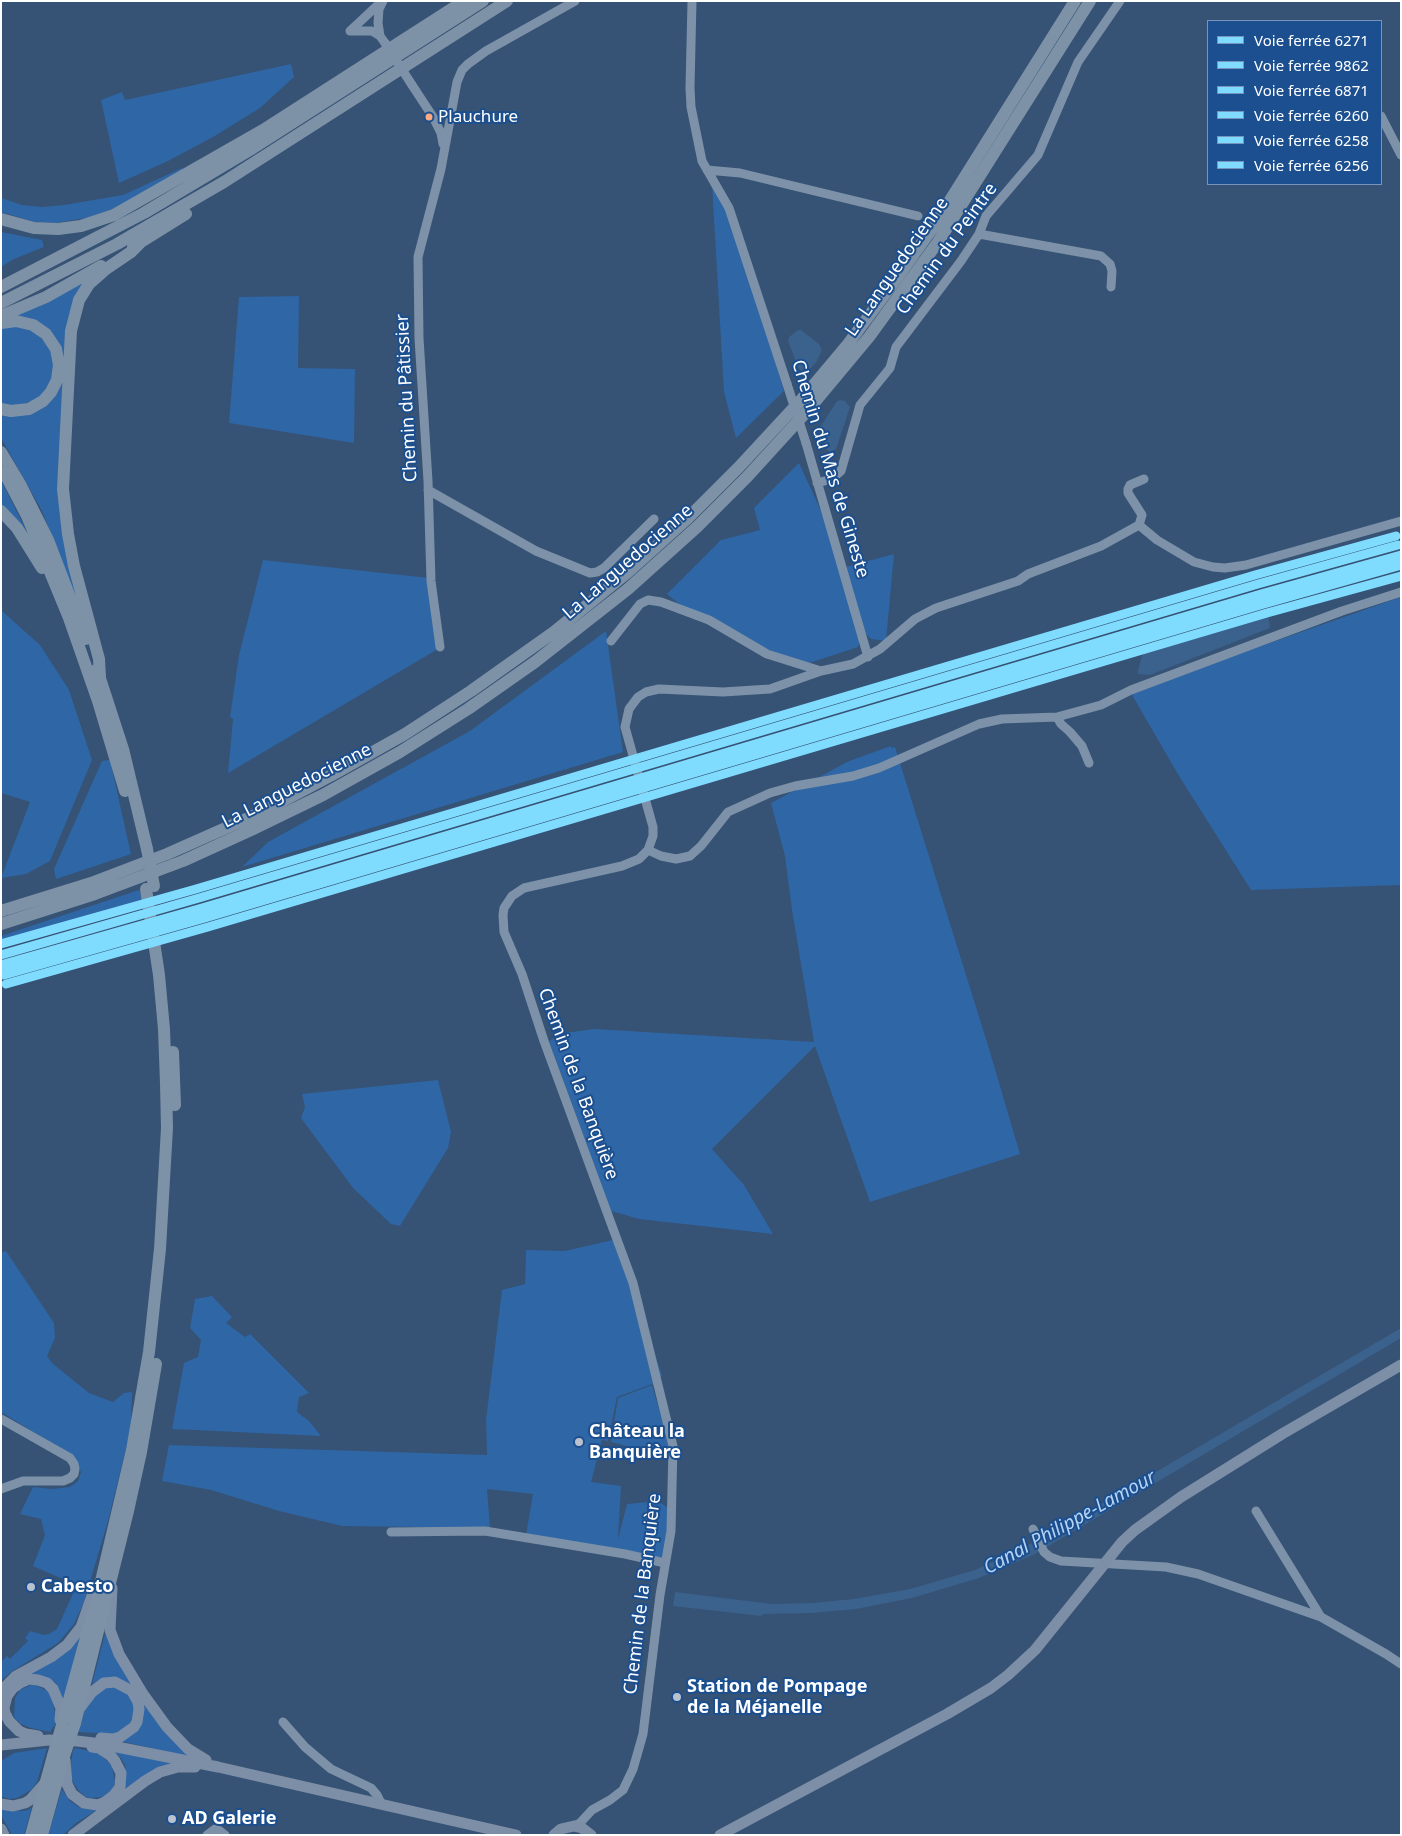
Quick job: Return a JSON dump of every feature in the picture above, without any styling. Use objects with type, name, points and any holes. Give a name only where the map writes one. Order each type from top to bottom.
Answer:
[{"type":"highway","points":[[1,219],[34,228],[58,229],[98,222],[114,215],[263,130],[464,1]]},
{"type":"highway","points":[[1,287],[144,214],[252,148],[483,1]]},
{"type":"highway","points":[[1,303],[109,248],[224,182],[507,1]]},
{"type":"highway","name":"La Languedocienne","points":[[1,911],[90,883],[167,854],[254,815],[332,775],[405,734],[472,691],[554,632],[628,572],[688,518],[739,467],[801,400],[848,344],[934,226],[1075,1]]},
{"type":"highway","name":"La Languedocienne","points":[[1,924],[95,894],[176,864],[330,791],[400,752],[482,699],[571,635],[628,589],[697,527],[747,477],[810,409],[864,344],[938,242],[1090,1]]},
{"type":"highway","points":[[1,316],[46,296],[140,243],[213,197],[224,182]]},
{"type":"highway","points":[[100,677],[99,659],[72,558],[63,489],[72,331],[79,300],[89,284],[140,243]]},
{"type":"highway","points":[[1,323],[16,321],[33,325],[46,334],[56,349],[59,365],[57,380],[52,392],[43,402],[29,409],[11,411],[1,409]]},
{"type":"highway","points":[[1,452],[20,484],[48,540],[65,581],[100,677],[125,757],[150,888],[171,1016],[175,1082],[173,1196],[169,1248],[157,1354],[141,1452],[113,1576],[75,1723],[44,1784],[31,1835]]},
{"type":"highway","points":[[1,467],[27,516],[61,597],[109,733],[143,850]]},
{"type":"highway","points":[[1,511],[17,528],[35,556],[52,590],[61,597]]},
{"type":"highway","points":[[42,1835],[59,1756],[62,1725],[106,1560],[132,1450],[149,1352],[165,1196],[167,1128],[164,1029],[158,935]]},
{"type":"main road","points":[[720,1835],[947,1714],[991,1688],[1035,1650],[1104,1564],[1135,1530],[1181,1497],[1282,1434],[1401,1365]]},
{"type":"main road","points":[[1,1691],[16,1676],[51,1657],[67,1645],[80,1627],[106,1560]]},
{"type":"main road","points":[[113,1576],[110,1630],[119,1654],[158,1715],[177,1739],[193,1754],[214,1766]]},
{"type":"main road","points":[[49,1740],[42,1736],[26,1734],[10,1722],[4,1708],[13,1688],[20,1682],[29,1680],[47,1683],[53,1689],[59,1702],[62,1725]]},
{"type":"main road","points":[[77,1741],[93,1737],[113,1739],[120,1737],[134,1728],[139,1709],[138,1702],[132,1691],[120,1684],[110,1682],[97,1687],[79,1709]]},
{"type":"main road","points":[[1,1745],[49,1740],[102,1744],[214,1766],[512,1834]]},
{"type":"main road","points":[[59,1756],[67,1784],[77,1800],[84,1803],[98,1804],[105,1802],[114,1795],[120,1787],[121,1780],[121,1773],[115,1761],[99,1748],[84,1746],[77,1741]]},
{"type":"main road","points":[[1,1753],[12,1748],[17,1743]]},
{"type":"main road","points":[[73,1835],[145,1781],[160,1772],[178,1767],[190,1766],[204,1769],[214,1766]]},
{"type":"main road","points":[[1,1804],[13,1806],[25,1803],[44,1784]]},
{"type":"main road","points":[[554,1834],[561,1829],[574,1826],[582,1828],[590,1834]]},
{"type":"main road","points":[[1,1829],[4,1835]]},
{"type":"street","points":[[382,1],[350,31],[372,31],[382,40],[433,118],[441,133],[444,150]]},
{"type":"street","points":[[382,1],[379,9],[378,23],[382,40]]},
{"type":"street","name":"Chemin du Pâtissier","points":[[440,647],[432,597],[419,338],[418,265],[422,242],[441,170],[457,82],[462,70],[486,51],[575,1]]},
{"type":"street","name":"Chemin du Mas de Gineste","points":[[692,1],[691,107],[702,161],[729,208],[788,384],[868,657]]},
{"type":"street","name":"Chemin du Peintre","points":[[817,483],[832,478],[841,471],[860,405],[890,368],[896,347],[961,261],[979,234],[986,216],[1038,156],[1078,62],[1120,1]]},
{"type":"street","points":[[1382,118],[1401,155]]},
{"type":"street","points":[[707,170],[740,174],[918,216]]},
{"type":"street","points":[[979,234],[1100,256],[1110,264],[1112,271],[1111,287]]},
{"type":"street","points":[[1144,478],[1128,488],[1128,493],[1142,516],[1139,525],[1101,546],[1028,574],[1018,581],[936,608],[915,619],[868,657],[853,664],[821,671],[770,689],[748,692],[659,689],[646,692],[638,697],[629,709],[625,727],[653,827],[653,836],[648,850],[661,856],[676,859],[690,856],[701,846],[728,812],[770,793],[795,786],[862,773],[888,764],[978,724],[1002,719],[1057,717],[1101,705],[1131,690],[1342,611],[1401,592]]},
{"type":"street","points":[[428,490],[536,551],[590,572],[597,572],[604,568],[654,519]]},
{"type":"street","points":[[1139,525],[1157,540],[1194,562],[1213,568],[1225,568],[1246,565],[1401,521]]},
{"type":"street","points":[[611,640],[640,604],[648,600],[661,602],[709,620],[767,654],[821,671]]},
{"type":"street","points":[[864,640],[883,646]]},
{"type":"street","points":[[1057,717],[1061,724],[1082,746],[1089,763]]},
{"type":"street","name":"Chemin de la Banquière","points":[[590,1834],[590,1820],[594,1813],[623,1790],[628,1783],[643,1734],[665,1563],[671,1531],[673,1446],[633,1284],[544,1041],[522,974],[504,932],[503,915],[508,901],[524,888],[622,866],[639,859],[648,850]]},
{"type":"street","points":[[1,1419],[70,1458],[75,1469],[74,1474],[63,1481],[23,1481],[1,1489]]},
{"type":"street","points":[[1256,1511],[1322,1617]]},
{"type":"street","points":[[391,1532],[485,1531],[616,1552],[665,1563]]},
{"type":"street","points":[[1035,1533],[1044,1552],[1050,1557],[1061,1561],[1166,1567],[1198,1574],[1322,1617],[1401,1664]]},
{"type":"street","points":[[283,1722],[305,1747],[331,1769],[371,1788],[378,1794],[381,1803]]},
{"type":"street","name":"Chemin de la Banquière","points":[[574,1826],[580,1823],[592,1810],[602,1806]]},
{"type":"street","points":[[207,1835],[215,1829],[220,1830],[225,1835]]},
{"type":"shaded area","points":[[291,64],[294,77],[260,108],[213,137],[168,161],[119,183],[101,100],[122,92],[125,100]]},
{"type":"shaded area","points":[[182,168],[183,171],[125,204],[93,217],[55,223],[35,222],[1,212],[1,198],[22,205],[42,207],[64,205],[123,195]]},
{"type":"shaded area","points":[[712,184],[724,202],[784,391],[736,438],[724,392]]},
{"type":"shaded area","points":[[1,232],[42,240],[44,247],[14,259],[1,267]]},
{"type":"shaded area","points":[[86,281],[78,292],[59,481],[87,629],[42,511],[1,438],[1,412],[52,397],[60,350],[14,316]]},
{"type":"shaded area","points":[[299,296],[298,368],[355,369],[354,443],[229,423],[239,297]]},
{"type":"shaded area","points":[[6,327],[24,327],[34,331],[52,350],[54,368],[50,385],[37,399],[21,405],[1,405],[1,329]]},
{"type":"shaded area","points":[[799,463],[821,511],[825,511],[862,633],[858,647],[806,664],[756,645],[684,608],[667,594],[721,540],[760,530],[754,508]]},
{"type":"shaded area","points":[[1,480],[29,536],[1,506]]},
{"type":"shaded area","points":[[894,554],[886,641],[871,639],[864,632],[846,567]]},
{"type":"shaded area","points":[[263,560],[429,578],[438,649],[228,773],[233,719],[230,717],[239,655]]},
{"type":"shaded area","points":[[1401,597],[1401,885],[1251,890],[1179,776],[1132,695],[1136,690]]},
{"type":"shaded area","points":[[1,610],[40,645],[69,690],[92,760],[50,861],[26,874],[1,878],[30,802],[1,793]]},
{"type":"shaded area","points":[[606,631],[623,752],[242,867],[268,842],[470,731]]},
{"type":"shaded area","points":[[891,746],[891,748],[895,747],[1020,1154],[870,1202],[815,1046],[712,1149],[744,1185],[773,1234],[639,1219],[611,1211],[549,1041],[565,1033],[594,1029],[814,1042],[785,856],[771,803],[849,761]]},
{"type":"shaded area","points":[[110,760],[131,854],[56,879],[54,869],[102,761]]},
{"type":"shaded area","points":[[139,890],[143,900],[1,942],[1,936]]},
{"type":"shaded area","points":[[438,1080],[451,1132],[448,1148],[400,1226],[391,1224],[353,1188],[301,1118],[305,1107],[302,1094]]},
{"type":"shaded area","points":[[613,1240],[662,1375],[656,1388],[652,1384],[617,1397],[608,1441],[602,1440],[591,1482],[621,1486],[618,1539],[627,1504],[658,1501],[671,1510],[663,1558],[526,1535],[533,1494],[487,1489],[490,1528],[342,1526],[279,1511],[211,1490],[162,1481],[169,1445],[487,1455],[486,1420],[502,1290],[525,1284],[526,1250],[565,1251]]},
{"type":"shaded area","points":[[6,1251],[54,1323],[55,1338],[47,1356],[52,1363],[89,1393],[113,1402],[124,1393],[132,1392],[131,1428],[108,1521],[84,1602],[74,1624],[58,1643],[11,1672],[1,1681],[1,1662],[7,1656],[10,1659],[28,1641],[25,1638],[30,1631],[44,1635],[57,1629],[75,1589],[72,1583],[33,1566],[45,1535],[41,1519],[20,1514],[33,1487],[51,1489],[70,1487],[78,1481],[81,1472],[74,1457],[1,1412],[1,1253]]},
{"type":"shaded area","points":[[212,1296],[232,1317],[226,1323],[245,1337],[250,1334],[309,1393],[299,1397],[297,1412],[309,1421],[321,1436],[172,1429],[184,1363],[198,1357],[201,1340],[190,1328],[195,1299]]},
{"type":"shaded area","points":[[652,1385],[670,1446],[653,1453],[611,1442],[618,1398]]},
{"type":"shaded area","points":[[84,1630],[64,1701],[56,1683],[46,1678],[25,1676]]},
{"type":"shaded area","points":[[106,1630],[187,1756],[120,1741],[125,1738],[141,1700],[102,1679],[92,1684]]},
{"type":"shaded area","points":[[33,1684],[50,1692],[56,1723],[50,1732],[21,1724],[14,1717],[15,1698],[20,1690]]},
{"type":"shaded area","points":[[107,1686],[115,1686],[125,1690],[135,1705],[132,1723],[116,1734],[78,1732],[83,1714],[93,1697]]},
{"type":"shaded area","points":[[47,1748],[37,1782],[31,1790],[17,1798],[9,1799],[1,1796],[1,1761],[14,1753]]},
{"type":"shaded area","points":[[76,1748],[101,1755],[112,1766],[115,1782],[113,1789],[103,1797],[86,1797],[73,1782],[70,1773],[73,1750]]},
{"type":"shaded area","points":[[111,1749],[181,1763],[150,1773],[125,1789],[125,1765],[121,1758]]},
{"type":"shaded area","points":[[62,1789],[70,1801],[79,1807],[87,1809],[100,1808],[76,1823],[63,1835],[48,1835]]},
{"type":"shaded area","points":[[32,1807],[24,1835],[12,1835],[1,1815],[1,1808],[21,1811]]},
{"type":"water","points":[[798,330],[801,330],[819,344],[822,350],[817,361],[805,372],[801,371],[798,367],[788,341],[789,337]]},
{"type":"water","points":[[837,401],[845,401],[850,407],[836,449],[831,453],[827,450],[819,429]]},
{"type":"water","points":[[1268,613],[1270,628],[1150,675],[1138,674],[1142,656],[1148,647]]},
{"type":"water","name":"Canal Philippe-Lamour","points":[[1401,1328],[1401,1338],[1035,1554],[979,1578],[912,1598],[856,1609],[812,1613],[764,1614],[761,1616],[673,1606],[675,1592],[772,1604],[854,1599],[910,1589],[975,1570],[1045,1537]]},
{"type":"rail line","name":"6256","points":[[1,944],[196,889],[1255,575],[1396,536]]},
{"type":"rail line","name":"6260","points":[[1,955],[1258,584],[1398,545]]},
{"type":"rail line","name":"9862","points":[[1,965],[202,908],[1261,594],[1401,555]]},
{"type":"rail line","name":"6271","points":[[1,974],[205,911],[1262,598],[1401,559]]},
{"type":"rail line","name":"6871","points":[[4,975],[205,918],[1401,565]]},
{"type":"rail line","name":"6258","points":[[6,984],[208,927],[1267,613],[1401,576]]},
{"type":"place","name":"Plauchure","points":[[429,117]]},
{"type":"place","name":"Château la Banquière","points":[[579,1442]]},
{"type":"place","name":"Cabesto","points":[[31,1587]]},
{"type":"place","name":"Station de Pompage de la Méjanelle","points":[[677,1697]]},
{"type":"place","name":"AD Galerie","points":[[172,1819]]}]
